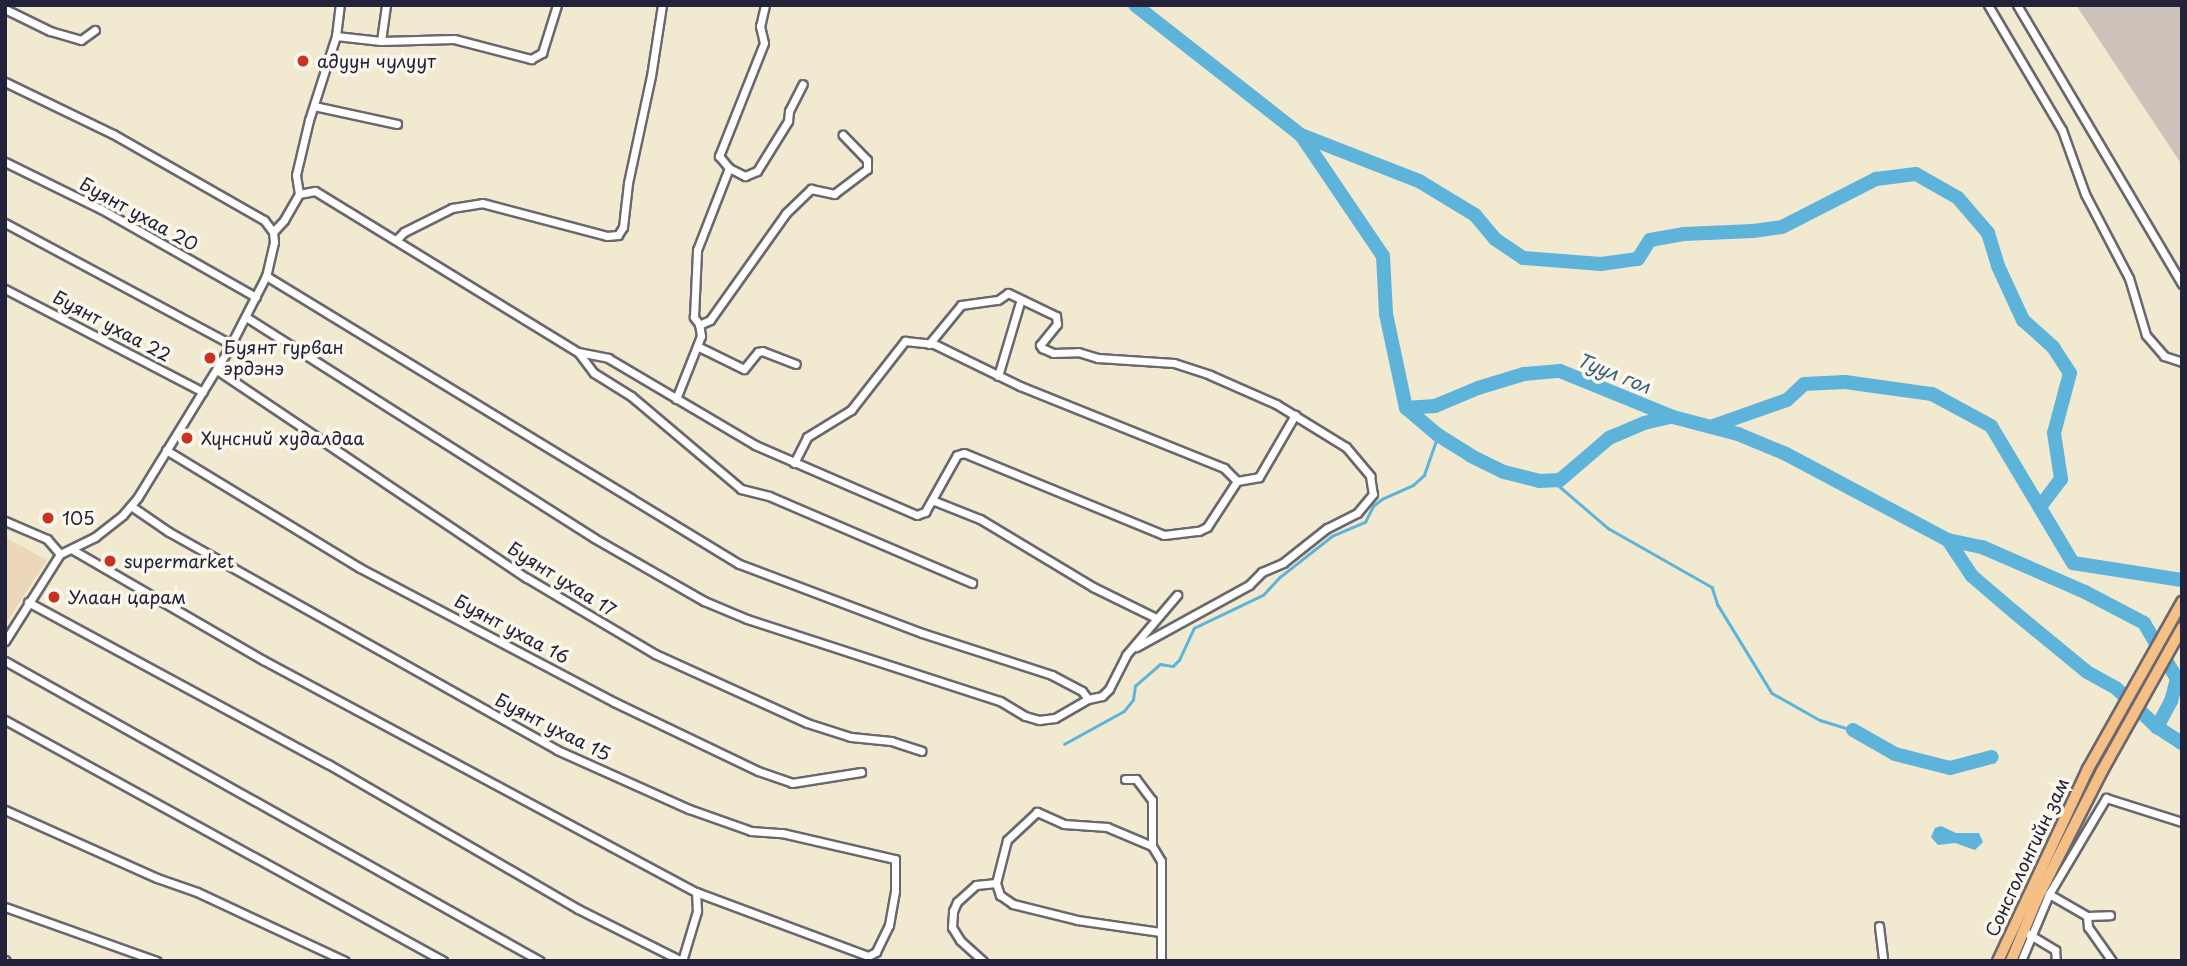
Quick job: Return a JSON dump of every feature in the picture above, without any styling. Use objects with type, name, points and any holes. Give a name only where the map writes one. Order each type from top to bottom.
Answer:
[{"type":"main road","name":"Сонсголонгийн зам","points":[[1998,961],[2088,769],[2182,602]]},
{"type":"main road","name":"Сонсголонгийн зам","points":[[2011,961],[2045,898],[2102,771],[2182,628]]},
{"type":"street","points":[[5,641],[60,554],[73,550],[131,506],[217,370],[246,317],[266,276],[273,232],[284,220],[299,194],[296,175],[336,36],[340,5]]},
{"type":"street","points":[[381,41],[386,5]]},
{"type":"street","points":[[336,36],[381,41],[454,39],[531,59],[542,53],[557,5]]},
{"type":"street","points":[[396,240],[404,232],[452,208],[482,203],[607,236],[618,235],[624,227],[628,183],[651,76],[662,5]]},
{"type":"street","points":[[765,5],[761,26],[764,43],[719,156],[729,168],[745,176],[757,171],[788,121],[789,111],[803,84]]},
{"type":"street","points":[[1988,5],[2062,130],[2085,194],[2129,278],[2146,335],[2164,356],[2182,362]]},
{"type":"street","points":[[2017,5],[2182,284]]},
{"type":"street","points":[[5,9],[50,31],[81,40],[95,30]]},
{"type":"street","points":[[5,82],[113,134],[264,220],[273,232]]},
{"type":"street","points":[[314,106],[397,124]]},
{"type":"street","points":[[699,325],[710,320],[727,290],[786,213],[811,189],[834,194],[867,169],[867,160],[843,135]]},
{"type":"street","name":"Буянт ухаа 20","points":[[5,162],[101,209],[256,297]]},
{"type":"street","points":[[676,399],[699,347],[699,325],[694,317],[697,250],[706,220],[729,168]]},
{"type":"street","points":[[299,194],[315,191],[324,195],[578,352],[608,358],[755,445],[917,515],[925,512],[957,455],[964,453],[1164,535],[1179,535],[1207,527],[1237,481],[1259,477],[1295,415]]},
{"type":"street","points":[[5,223],[231,344]]},
{"type":"street","points":[[266,276],[739,564],[922,634],[1052,676],[1082,691],[1088,699]]},
{"type":"street","name":"Буянт ухаа 22","points":[[5,289],[203,392]]},
{"type":"street","points":[[929,344],[961,305],[998,300],[1008,293],[1056,316],[1057,324],[1041,345],[1053,353],[1078,352],[1098,358],[1174,363],[1210,375],[1295,415],[1346,447],[1370,476],[1373,494],[1365,507],[1327,528],[1283,563],[1262,572],[1249,584],[1136,646]]},
{"type":"street","points":[[998,376],[1021,299]]},
{"type":"street","points":[[246,317],[594,538],[705,601],[747,619],[1000,701],[1025,716],[1039,720],[1055,718],[1088,699],[1102,696],[1109,689],[1126,655],[1156,618],[1170,607],[1177,595]]},
{"type":"street","points":[[794,463],[807,437],[851,410],[905,341],[929,344],[1137,435],[1224,468],[1237,481]]},
{"type":"street","points":[[699,347],[744,369],[758,352],[762,351],[796,364]]},
{"type":"street","points":[[578,352],[594,373],[631,396],[741,489],[769,496],[972,583]]},
{"type":"street","name":"Буянт ухаа 17","points":[[217,370],[527,578],[656,654],[807,723],[851,737],[891,741],[921,751]]},
{"type":"street","name":"Буянт ухаа 16","points":[[166,450],[360,568],[614,702],[758,771],[792,783],[861,772]]},
{"type":"street","points":[[932,500],[980,519],[1093,587],[1156,618]]},
{"type":"street","name":"Буянт ухаа 15","points":[[131,506],[169,532],[557,750],[689,810],[751,831],[782,833],[895,859],[895,891],[890,925],[876,952],[868,956],[696,892]]},
{"type":"street","points":[[5,522],[47,539],[60,554]]},
{"type":"street","points":[[28,602],[328,764],[578,909],[682,961],[697,911],[696,892],[287,673],[73,550]]},
{"type":"street","points":[[5,661],[540,961]]},
{"type":"street","points":[[5,720],[443,961]]},
{"type":"street","points":[[1125,779],[1128,776],[1136,779],[1152,800],[1152,846],[1161,861],[1161,961]]},
{"type":"street","points":[[2110,915],[2087,916],[2045,898],[2106,798],[2182,822]]},
{"type":"street","points":[[5,810],[157,878],[197,892],[345,961]]},
{"type":"street","points":[[1152,846],[1107,827],[1063,824],[1037,812],[1007,840],[1002,850],[996,883],[1000,895],[1013,904],[1077,920],[1160,932]]},
{"type":"street","points":[[983,961],[952,927],[953,911],[957,902],[976,885],[996,883]]},
{"type":"street","points":[[5,906],[157,961]]},
{"type":"street","points":[[2087,916],[2088,927],[2112,961]]},
{"type":"street","points":[[1879,926],[1884,943],[1883,961]]},
{"type":"street","points":[[2021,961],[2027,933],[2055,950],[2056,961]]},
{"type":"shaded area","points":[[2076,5],[2182,5],[2182,165]]},
{"type":"shaded area","points":[[5,537],[47,560],[5,625]]},
{"type":"water","points":[[1941,826],[1956,833],[1979,833],[1983,842],[1975,850],[1955,843],[1938,845],[1931,837],[1935,828]]},
{"type":"waterway","name":"Туул гол","points":[[1135,5],[1301,135],[1383,256],[1386,314],[1406,408],[1435,406],[1478,388],[1524,374],[1560,371],[1673,417],[1738,434],[1786,454],[1948,540],[1982,547],[2085,592],[2144,623],[2177,679],[2171,701],[2157,727]]},
{"type":"waterway","points":[[1301,135],[1419,181],[1475,215],[1495,239],[1523,258],[1601,264],[1638,259],[1650,240],[1684,234],[1782,227],[1876,179],[1916,174],[1958,198],[1988,233],[1998,266],[2023,320],[2053,347],[2070,373],[2054,433],[2061,479],[2040,507]]},
{"type":"waterway","name":"Туул гол","points":[[1713,426],[1787,400],[1804,384],[1845,382],[1932,394],[1991,426],[2073,563],[2182,580]]},
{"type":"waterway","points":[[1406,408],[1438,435],[1471,456],[1504,472],[1539,481],[1560,480],[1609,438],[1644,423],[1671,417]]},
{"type":"waterway","points":[[1064,744],[1124,711],[1133,700],[1135,686],[1160,664],[1173,666],[1179,660],[1194,628],[1263,595],[1280,577],[1332,536],[1365,522],[1373,506],[1382,499],[1413,485],[1424,475],[1438,435]]},
{"type":"waterway","points":[[1552,480],[1608,528],[1712,587],[1718,605],[1772,693],[1820,720],[1853,730]]},
{"type":"waterway","points":[[1948,540],[1972,576],[2087,672],[2116,688],[2157,727],[2182,743]]},
{"type":"waterway","points":[[1853,730],[1895,754],[1950,768],[1992,757]]},
{"type":"place","name":"адуун чулуут","points":[[303,61]]},
{"type":"place","name":"Буянт гурван эрдэнэ","points":[[210,358]]},
{"type":"place","name":"Хүнсний худалдаа","points":[[187,438]]},
{"type":"place","name":"105","points":[[48,518]]},
{"type":"place","name":"supermarket","points":[[110,561]]},
{"type":"place","name":"Улаан царам","points":[[54,597]]}]
